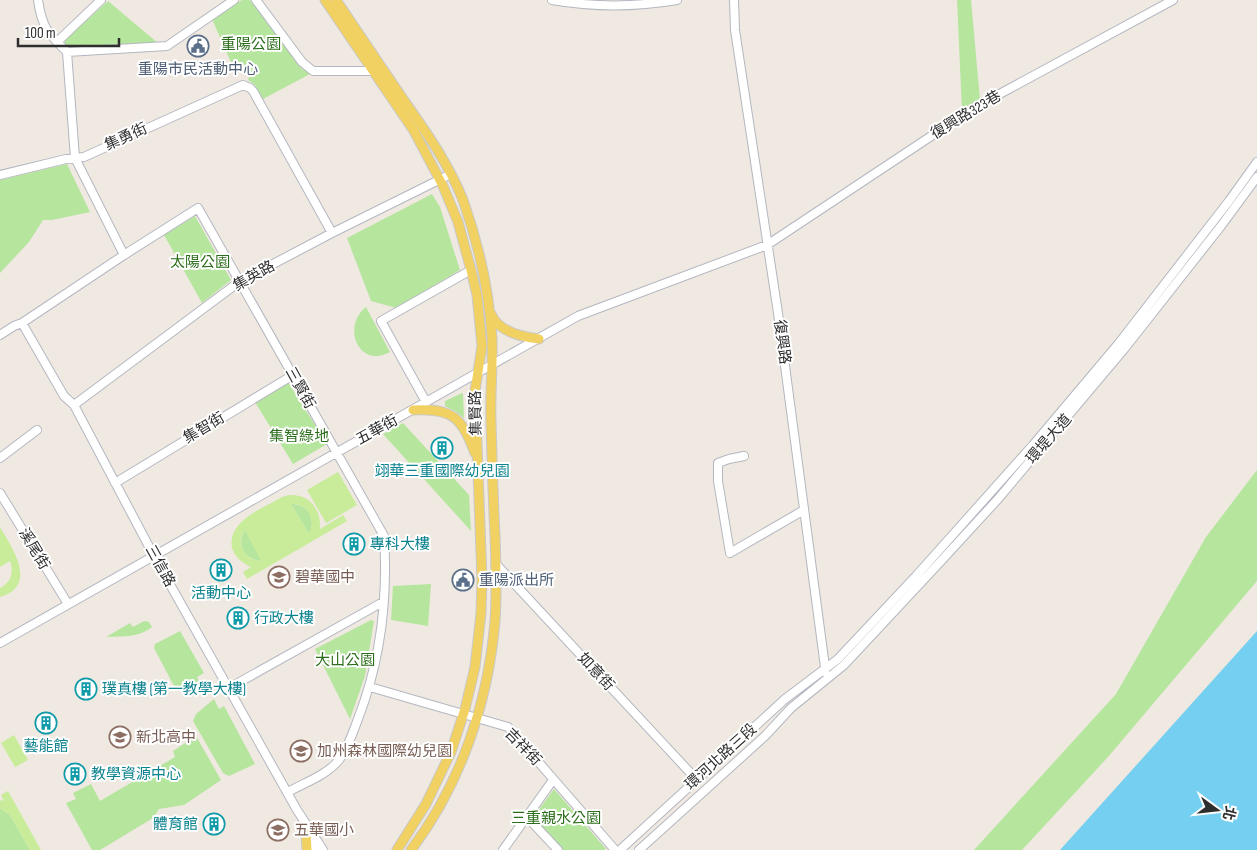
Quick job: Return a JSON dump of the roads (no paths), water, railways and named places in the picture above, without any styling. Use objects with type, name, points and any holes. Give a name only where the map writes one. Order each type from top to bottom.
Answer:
[{"type":"main road","name":"集賢路","points":[[325,0],[414,131],[440,179],[458,222],[471,270],[477,294],[482,346],[475,391],[481,613],[475,667],[451,752],[422,812],[397,850]]},
{"type":"main road","name":"集賢路","points":[[336,0],[419,122],[455,180],[470,220],[486,285],[489,309],[496,564],[495,620],[488,673],[477,718],[460,766],[438,810],[411,850]]},
{"type":"main road","points":[[489,309],[495,322],[520,335],[539,339]]},
{"type":"main road","points":[[413,410],[430,409],[444,412],[457,418],[464,428],[478,461]]},
{"type":"main road","points":[[306,833],[308,850]]},
{"type":"street","points":[[0,335],[22,323],[124,255],[75,158],[67,52],[43,24],[38,0]]},
{"type":"street","points":[[57,42],[101,0]]},
{"type":"street","points":[[67,52],[167,46],[234,0]]},
{"type":"street","points":[[256,0],[302,62],[313,71],[372,71]]},
{"type":"street","points":[[552,0],[612,5],[677,0]]},
{"type":"street","name":"復興路","points":[[734,0],[735,30],[825,667],[822,684]]},
{"type":"street","name":"復興路323巷","points":[[767,246],[972,109],[1173,0]]},
{"type":"street","name":"集勇街","points":[[0,175],[84,156],[238,86],[247,86],[253,91],[332,233]]},
{"type":"street","name":"環堤大道","points":[[1122,346],[1257,162]]},
{"type":"street","name":"集英路","points":[[74,405],[240,282],[450,174]]},
{"type":"street","name":"環堤大道","points":[[822,684],[844,665],[942,561],[1221,226],[1257,177]]},
{"type":"street","name":"三賢街","points":[[124,255],[198,208],[384,536],[384,602],[378,650],[370,686],[353,731],[338,761],[329,770],[288,792]]},
{"type":"street","name":"五華街","points":[[0,643],[578,316],[767,246]]},
{"type":"street","points":[[426,402],[382,321],[471,270]]},
{"type":"street","name":"三信路","points":[[22,323],[64,396],[74,405],[154,556],[298,810],[323,850]]},
{"type":"street","name":"集智街","points":[[115,482],[293,375]]},
{"type":"street","name":"環堤大道","points":[[825,667],[838,659],[1069,409]]},
{"type":"street","points":[[0,458],[37,430]]},
{"type":"street","points":[[744,456],[718,463],[718,481],[730,553],[804,510]]},
{"type":"street","name":"溪尾街","points":[[0,493],[68,604]]},
{"type":"street","name":"如意街","points":[[496,564],[697,780]]},
{"type":"street","points":[[228,688],[384,602]]},
{"type":"street","name":"環河北路三段","points":[[620,850],[785,699],[825,667]]},
{"type":"street","name":"環河北路三段","points":[[639,850],[765,736],[792,708],[822,684]]},
{"type":"street","name":"吉祥街","points":[[370,686],[508,727],[615,850]]},
{"type":"street","points":[[726,753],[735,763]]},
{"type":"street","points":[[503,850],[554,780]]},
{"type":"street","name":"三信路","points":[[298,810],[306,833],[315,850]]},
{"type":"street","points":[[527,816],[558,850]]},
{"type":"water","points":[[1257,631],[1257,850],[1060,850]]},
{"type":"place","name":"重陽市民活動中心","points":[[198,46]]},
{"type":"place","name":"翊華三重國際幼兒園","points":[[442,448]]},
{"type":"place","name":"專科大樓","points":[[354,544]]},
{"type":"place","name":"活動中心","points":[[221,570]]},
{"type":"place","name":"碧華國中","points":[[279,577]]},
{"type":"place","name":"重陽派出所","points":[[463,580]]},
{"type":"place","name":"行政大樓","points":[[238,618]]},
{"type":"place","name":"璞真樓 (第一教學大樓)","points":[[86,689]]},
{"type":"place","name":"藝能館","points":[[46,723]]},
{"type":"place","name":"新北高中","points":[[120,737]]},
{"type":"place","name":"加州森林國際幼兒園","points":[[301,751]]},
{"type":"place","name":"教學資源中心","points":[[75,774]]},
{"type":"place","name":"體育館","points":[[214,824]]},
{"type":"place","name":"五華國小","points":[[278,830]]},
{"type":"park label","name":"重陽公園","points":[[251,44]]},
{"type":"park label","name":"太陽公園","points":[[200,262]]},
{"type":"park label","name":"集智綠地","points":[[299,436]]},
{"type":"park label","name":"大山公園","points":[[345,660]]},
{"type":"park label","name":"三重親水公園","points":[[556,818]]}]
